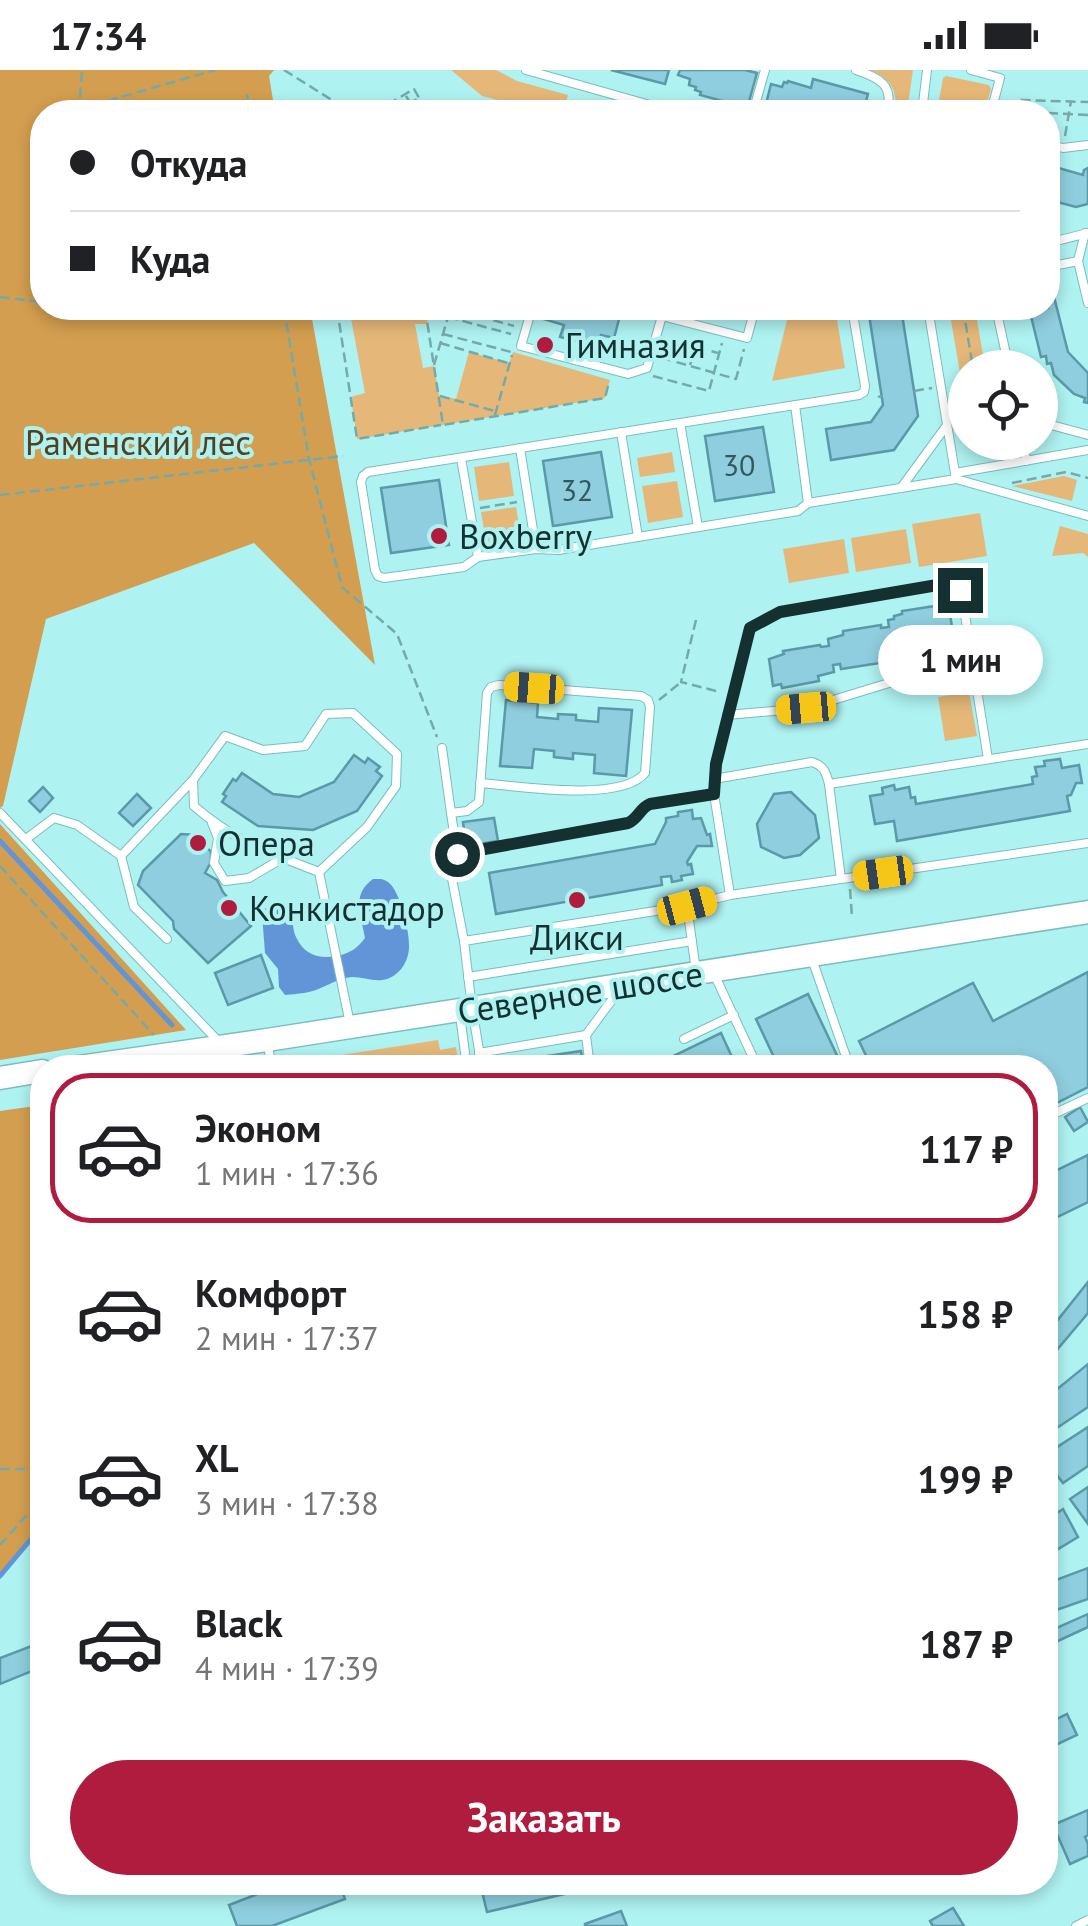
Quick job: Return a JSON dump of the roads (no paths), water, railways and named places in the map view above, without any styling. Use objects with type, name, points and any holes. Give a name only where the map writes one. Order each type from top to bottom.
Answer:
[{"type":"main road","name":"Северное шоссе","points":[[161,1055],[1088,912]]},
{"type":"main road","points":[[0,1078],[30,1074]]},
{"type":"lane","points":[[526,70],[571,79],[635,100]]},
{"type":"lane","points":[[757,100],[765,70]]},
{"type":"lane","points":[[856,70],[882,82],[889,92],[888,100]]},
{"type":"lane","points":[[923,100],[927,70]]},
{"type":"lane","points":[[971,70],[1004,74],[994,100]]},
{"type":"lane","points":[[1060,147],[1088,145]]},
{"type":"lane","points":[[1060,240],[1087,233]]},
{"type":"lane","points":[[1087,233],[1078,261],[1088,302]]},
{"type":"lane","points":[[1060,265],[1078,261]]},
{"type":"lane","points":[[529,320],[521,346],[628,374],[647,368],[661,320]]},
{"type":"lane","points":[[678,320],[746,338],[751,320]]},
{"type":"lane","points":[[854,320],[865,386],[859,395],[368,472],[362,482],[378,576],[464,566],[478,557],[558,550],[798,510],[808,503],[1088,450]]},
{"type":"lane","points":[[930,320],[956,476]]},
{"type":"lane","points":[[998,320],[1004,350]]},
{"type":"lane","points":[[794,405],[808,503]]},
{"type":"lane","points":[[680,423],[698,527]]},
{"type":"lane","points":[[901,488],[947,426]]},
{"type":"lane","points":[[1058,427],[1088,435]]},
{"type":"lane","points":[[621,432],[638,537]]},
{"type":"lane","points":[[520,448],[536,549]]},
{"type":"lane","points":[[461,458],[478,557]]},
{"type":"lane","points":[[956,476],[1088,516]]},
{"type":"lane","points":[[730,895],[714,779],[747,633],[754,624],[780,612],[956,584],[988,759]]},
{"type":"lane","points":[[727,715],[806,708],[971,658]]},
{"type":"lane","points":[[451,813],[467,810],[479,802],[480,784],[488,693],[491,687],[641,696],[648,700],[645,773],[638,781],[586,792],[480,784]]},
{"type":"lane","points":[[122,856],[193,780],[225,736],[263,750],[305,746],[326,714],[353,713],[397,754],[396,786],[367,827],[319,872]]},
{"type":"lane","points":[[828,784],[1088,744]]},
{"type":"lane","points":[[442,748],[457,854]]},
{"type":"lane","points":[[714,779],[812,762],[821,765],[826,772],[845,879]]},
{"type":"lane","points":[[193,780],[194,806],[210,820],[252,846],[319,872]]},
{"type":"lane","points":[[467,1055],[468,976],[449,863],[452,857],[628,823],[650,804],[714,794]]},
{"type":"lane","points":[[0,812],[223,1046]]},
{"type":"lane","points":[[26,839],[54,818],[78,825],[122,856],[134,907],[168,939]]},
{"type":"lane","points":[[210,820],[218,838],[214,863],[226,881],[248,878],[283,858]]},
{"type":"lane","points":[[464,941],[687,906],[730,895],[1088,843]]},
{"type":"lane","points":[[319,872],[350,1027]]},
{"type":"lane","points":[[687,906],[692,941],[705,973],[734,1015],[752,1055]]},
{"type":"lane","points":[[468,976],[692,941]]},
{"type":"lane","points":[[811,957],[845,1055]]},
{"type":"lane","points":[[588,1055],[586,1035],[622,986]]},
{"type":"lane","points":[[465,1009],[479,1053],[586,1035]]},
{"type":"lane","points":[[684,1038],[734,1015]]},
{"type":"lane","points":[[267,1040],[269,1055]]},
{"type":"lane","points":[[1058,1112],[1088,1098]]},
{"type":"lane","points":[[1076,1926],[1088,1920]]},
{"type":"water","points":[[373,879],[388,882],[403,912],[409,947],[401,969],[385,980],[348,978],[314,991],[285,995],[279,987],[278,969],[265,953],[264,909],[286,906],[296,937],[308,952],[338,956],[353,950],[365,938],[360,898]]},
{"type":"waterway","points":[[0,841],[172,1025]]},
{"type":"waterway","points":[[0,1576],[30,1540]]},
{"type":"place","name":"Гимназия","points":[[545,345]]},
{"type":"place","name":"Boxberry","points":[[439,536]]},
{"type":"place","name":"Опера","points":[[198,843]]},
{"type":"place","name":"Дикси","points":[[577,900]]},
{"type":"place","name":"Конкистадор","points":[[229,908]]},
{"type":"park label","name":"Раменский лес","points":[[138,442]]}]
